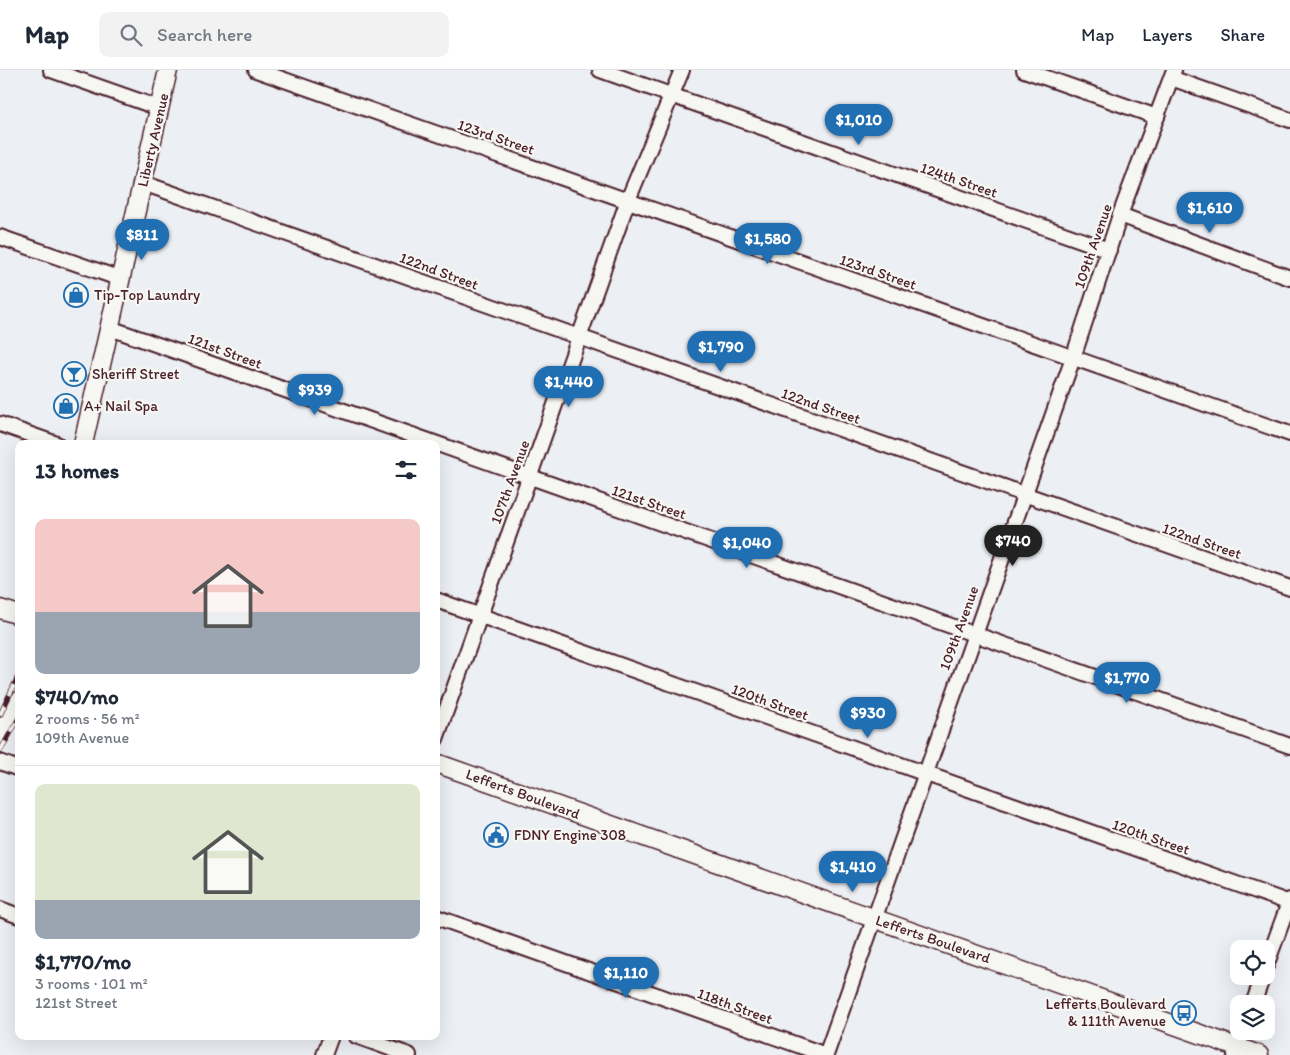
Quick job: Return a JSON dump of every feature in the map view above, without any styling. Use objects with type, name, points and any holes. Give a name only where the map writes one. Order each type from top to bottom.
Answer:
[{"type":"street","points":[[51,70],[159,108]]},
{"type":"street","name":"Liberty Avenue","points":[[84,440],[168,70]]},
{"type":"street","name":"123rd Street","points":[[256,70],[1290,434]]},
{"type":"street","name":"124th Street","points":[[600,70],[1109,250]]},
{"type":"street","name":"107th Avenue","points":[[440,728],[628,200],[682,70]]},
{"type":"street","points":[[1024,70],[1157,117]]},
{"type":"street","points":[[1173,74],[1290,120]]},
{"type":"street","name":"109th Avenue","points":[[826,1055],[1073,358],[1120,215],[1173,74]]},
{"type":"street","name":"122nd Street","points":[[143,183],[1290,588]]},
{"type":"street","points":[[1120,215],[1290,278]]},
{"type":"street","points":[[0,237],[121,279]]},
{"type":"street","name":"121st Street","points":[[110,328],[426,440]]},
{"type":"street","points":[[0,424],[46,440]]},
{"type":"street","name":"121st Street","points":[[440,445],[1290,746]]},
{"type":"street","name":"120th Street","points":[[440,601],[1290,902]]},
{"type":"street","points":[[0,609],[15,614]]},
{"type":"street","points":[[0,735],[15,708]]},
{"type":"street","points":[[0,762],[15,768]]},
{"type":"street","name":"Lefferts Boulevard","points":[[440,764],[1238,1045],[1259,1055]]},
{"type":"street","points":[[1275,942],[1290,902]]},
{"type":"street","points":[[0,909],[15,915]]},
{"type":"street","name":"118th Street","points":[[440,918],[826,1055]]},
{"type":"street","points":[[324,1055],[330,1040]]},
{"type":"street","points":[[367,1040],[409,1055]]},
{"type":"railway","points":[[0,715],[15,683]]},
{"type":"railway","points":[[0,751],[15,725]]},
{"type":"place","name":"Tip-Top Laundry","points":[[76,295]]},
{"type":"place","name":"Sheriff Street","points":[[74,374]]},
{"type":"place","name":"A+ Nail Spa","points":[[66,406]]},
{"type":"place","name":"FDNY Engine 308","points":[[496,835]]},
{"type":"place","name":"Lefferts Boulevard & 111th Avenue","points":[[1184,1013]]}]
